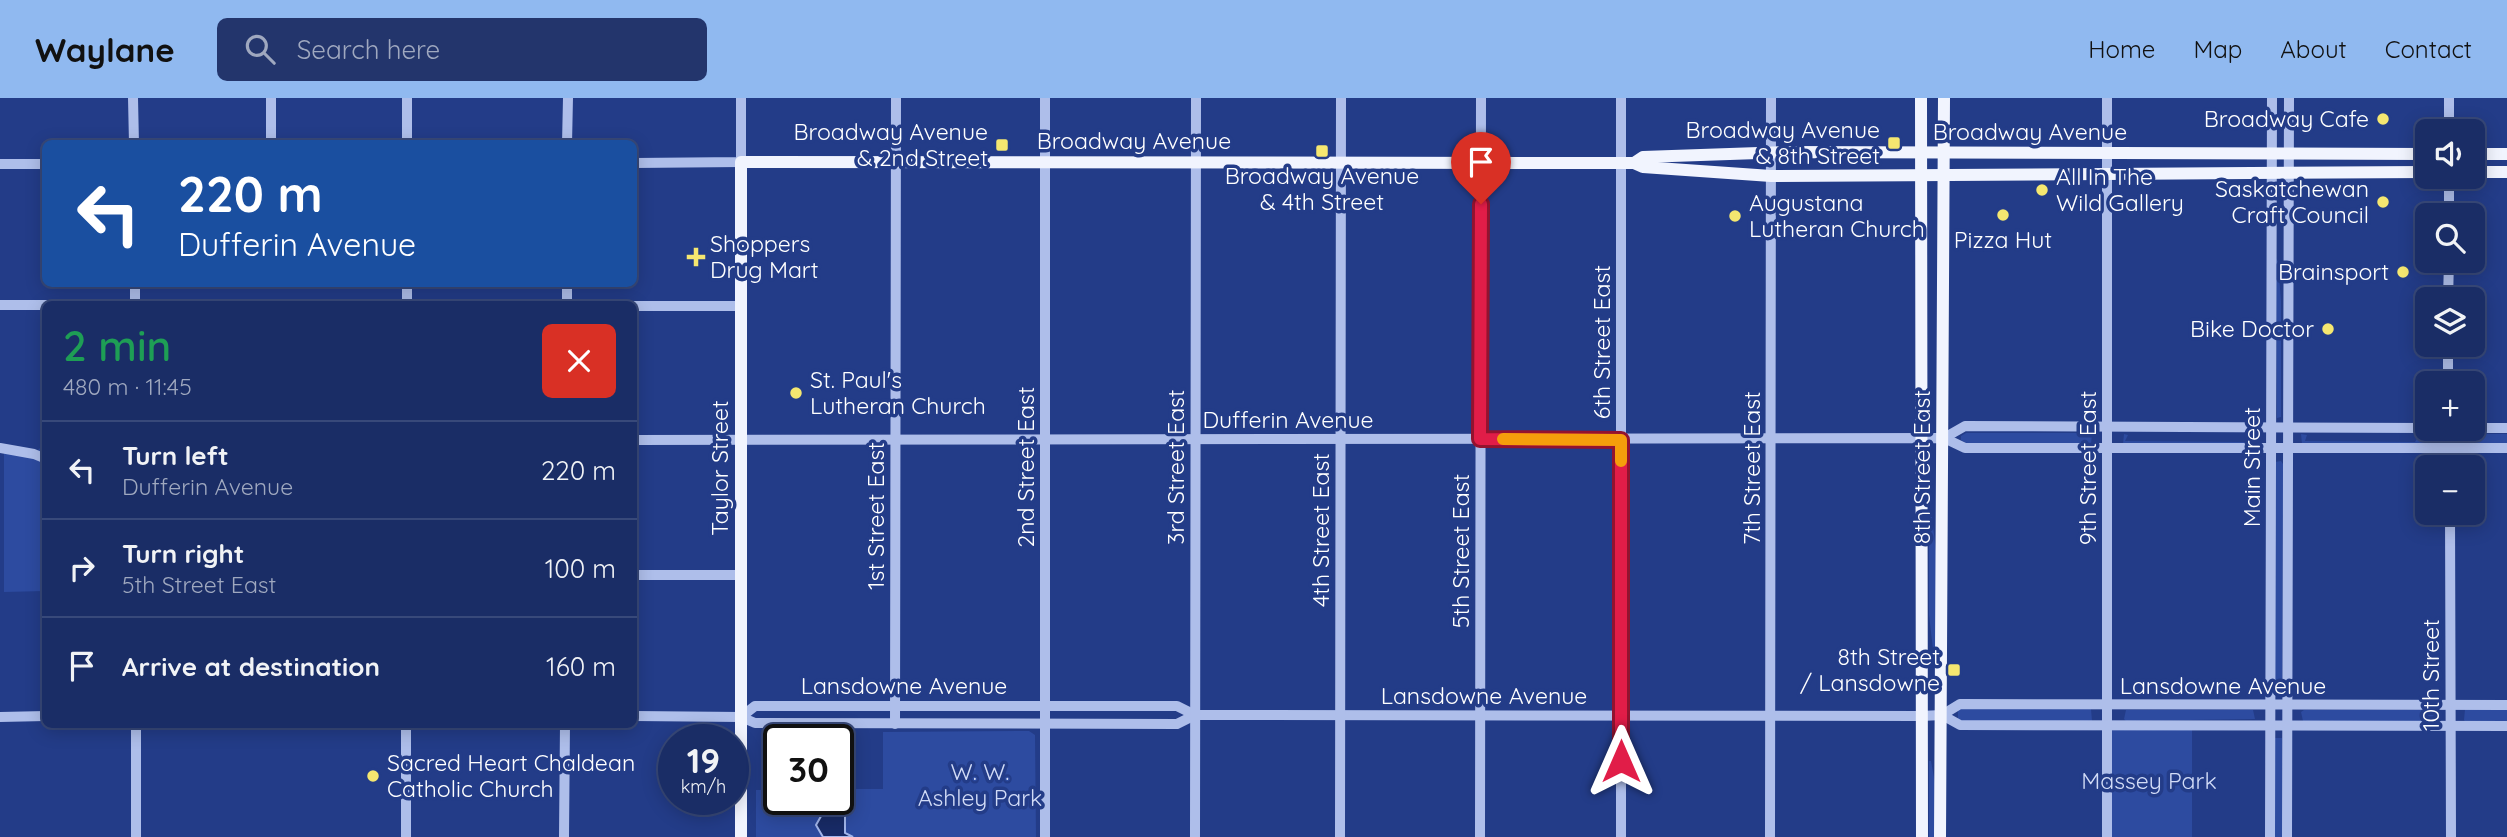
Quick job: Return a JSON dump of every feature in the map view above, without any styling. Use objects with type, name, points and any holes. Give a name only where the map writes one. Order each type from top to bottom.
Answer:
[{"type":"main road","name":"8th Street East","points":[[1921,98],[1922,837]]},
{"type":"main road","name":"8th Street East","points":[[1940,837],[1944,98]]},
{"type":"main road","name":"Broadway Avenue","points":[[1627,163],[1643,158],[1770,152],[2415,155]]},
{"type":"main road","points":[[2485,154],[2507,154]]},
{"type":"main road","name":"Broadway Avenue","points":[[741,162],[1627,163],[1643,167],[1771,176],[2415,172]]},
{"type":"main road","name":"Taylor Street","points":[[741,162],[741,837]]},
{"type":"main road","points":[[2485,172],[2507,172]]},
{"type":"street","points":[[133,98],[134,140]]},
{"type":"street","points":[[271,98],[271,140]]},
{"type":"street","points":[[407,98],[407,140]]},
{"type":"street","points":[[568,98],[568,140]]},
{"type":"street","name":"Taylor Street","points":[[741,98],[741,162]]},
{"type":"street","name":"1st Street East","points":[[895,724],[896,98]]},
{"type":"street","name":"2nd Street East","points":[[1045,98],[1045,837]]},
{"type":"street","name":"3rd Street East","points":[[1195,837],[1196,98]]},
{"type":"street","name":"4th Street East","points":[[1340,98],[1340,837]]},
{"type":"street","name":"5th Street East","points":[[1480,837],[1481,98]]},
{"type":"street","name":"6th Street East","points":[[1621,98],[1627,163],[1621,440],[1621,837]]},
{"type":"street","name":"7th Street East","points":[[1770,837],[1771,98]]},
{"type":"street","name":"9th Street East","points":[[2107,98],[2108,837]]},
{"type":"street","name":"Main Street","points":[[2270,837],[2272,98]]},
{"type":"street","name":"Main Street","points":[[2287,837],[2289,98]]},
{"type":"street","points":[[2449,98],[2449,119]]},
{"type":"street","name":"Broadway Avenue","points":[[637,163],[741,162]]},
{"type":"street","points":[[0,164],[42,164]]},
{"type":"street","points":[[0,305],[42,305]]},
{"type":"street","points":[[637,306],[741,306]]},
{"type":"street","name":"Dufferin Avenue","points":[[637,440],[1922,439],[1944,438],[1965,426],[2415,428]]},
{"type":"street","points":[[2485,428],[2507,428]]},
{"type":"street","name":"Dufferin Avenue","points":[[1944,438],[1965,448],[2507,448]]},
{"type":"street","points":[[2449,441],[2449,455]]},
{"type":"street","points":[[0,448],[42,457]]},
{"type":"street","name":"10th Street","points":[[2450,525],[2451,837]]},
{"type":"street","points":[[637,575],[741,575]]},
{"type":"street","name":"Lansdowne Avenue","points":[[741,717],[755,706],[895,705],[1177,706],[1195,715],[1340,716],[1922,716],[1942,715],[1960,704],[2507,705]]},
{"type":"street","name":"Lansdowne Avenue","points":[[637,716],[741,717],[755,723],[1177,724],[1195,715]]},
{"type":"street","name":"Lansdowne Avenue","points":[[1942,715],[1960,725],[2507,726]]},
{"type":"street","points":[[0,716],[42,716]]},
{"type":"street","points":[[136,728],[136,837]]},
{"type":"street","points":[[406,728],[406,837]]},
{"type":"street","points":[[564,837],[565,728]]},
{"type":"green space","points":[[2276,258],[2281,301],[2281,417],[2277,418]]},
{"type":"green space","points":[[1966,433],[2092,434],[2091,444],[1966,443],[1961,440],[1961,436]]},
{"type":"green space","points":[[2124,434],[2128,435],[2125,441],[2245,442],[2254,434],[2256,443],[2123,444]]},
{"type":"green space","points":[[2301,434],[2307,435],[2305,441],[2435,441],[2435,443],[2302,444]]},
{"type":"green space","points":[[2485,434],[2507,434],[2507,445],[2464,443],[2485,441]]},
{"type":"green space","points":[[4,446],[34,454],[42,446],[42,591],[4,592]]},
{"type":"green space","points":[[2281,461],[2282,694],[2275,694],[2275,462]]},
{"type":"green space","points":[[1929,517],[1932,517],[1936,551],[1936,658],[1929,615]]},
{"type":"green space","points":[[1958,709],[2091,709],[2092,721],[1958,722]]},
{"type":"green space","points":[[2465,709],[2507,709],[2507,723],[2466,723]]},
{"type":"green space","points":[[2126,710],[2253,710],[2255,719],[2126,721]]},
{"type":"green space","points":[[2433,710],[2434,719],[2303,721],[2301,712]]},
{"type":"green space","name":"Massey Park","points":[[2107,725],[2192,726],[2192,837],[2107,837]]},
{"type":"green space","name":"W. W. Ashley Park","points":[[1029,731],[1035,735],[1036,837],[756,837],[756,790],[763,790],[763,815],[854,815],[854,789],[883,789],[883,732]]},
{"type":"green space","points":[[2275,738],[2282,738],[2283,837],[2273,837]]},
{"type":"green space","points":[[1929,761],[1935,783],[1935,837],[1929,837]]},
{"type":"shaded area","points":[[822,815],[845,815],[845,833],[853,837],[823,837],[816,825]]},
{"type":"slow traffic","points":[[1503,439],[1621,440],[1621,461]]},
{"type":"place","name":"Broadway Cafe","points":[[2383,119]]},
{"type":"place","name":"Broadway Avenue & 8th Street","points":[[1894,143]]},
{"type":"place","name":"Broadway Avenue & 2nd Street","points":[[1002,145]]},
{"type":"place","name":"Broadway Avenue & 4th Street","points":[[1322,151]]},
{"type":"place","name":"All In The Wild Gallery","points":[[2042,190]]},
{"type":"place","name":"Saskatchewan Craft Council","points":[[2383,202]]},
{"type":"place","name":"Pizza Hut","points":[[2003,215]]},
{"type":"place","name":"Augustana Lutheran Church","points":[[1735,216]]},
{"type":"place","name":"Shoppers Drug Mart","points":[[696,257]]},
{"type":"place","name":"Brainsport","points":[[2403,272]]},
{"type":"place","name":"Bike Doctor","points":[[2328,329]]},
{"type":"place","name":"St. Paul's Lutheran Church","points":[[796,393]]},
{"type":"place","name":"8th Street / Lansdowne","points":[[1954,670]]},
{"type":"place","name":"Sacred Heart Chaldean Catholic Church","points":[[373,776]]},
{"type":"route","points":[[1481,204],[1480,439],[1621,440],[1621,761]]}]
